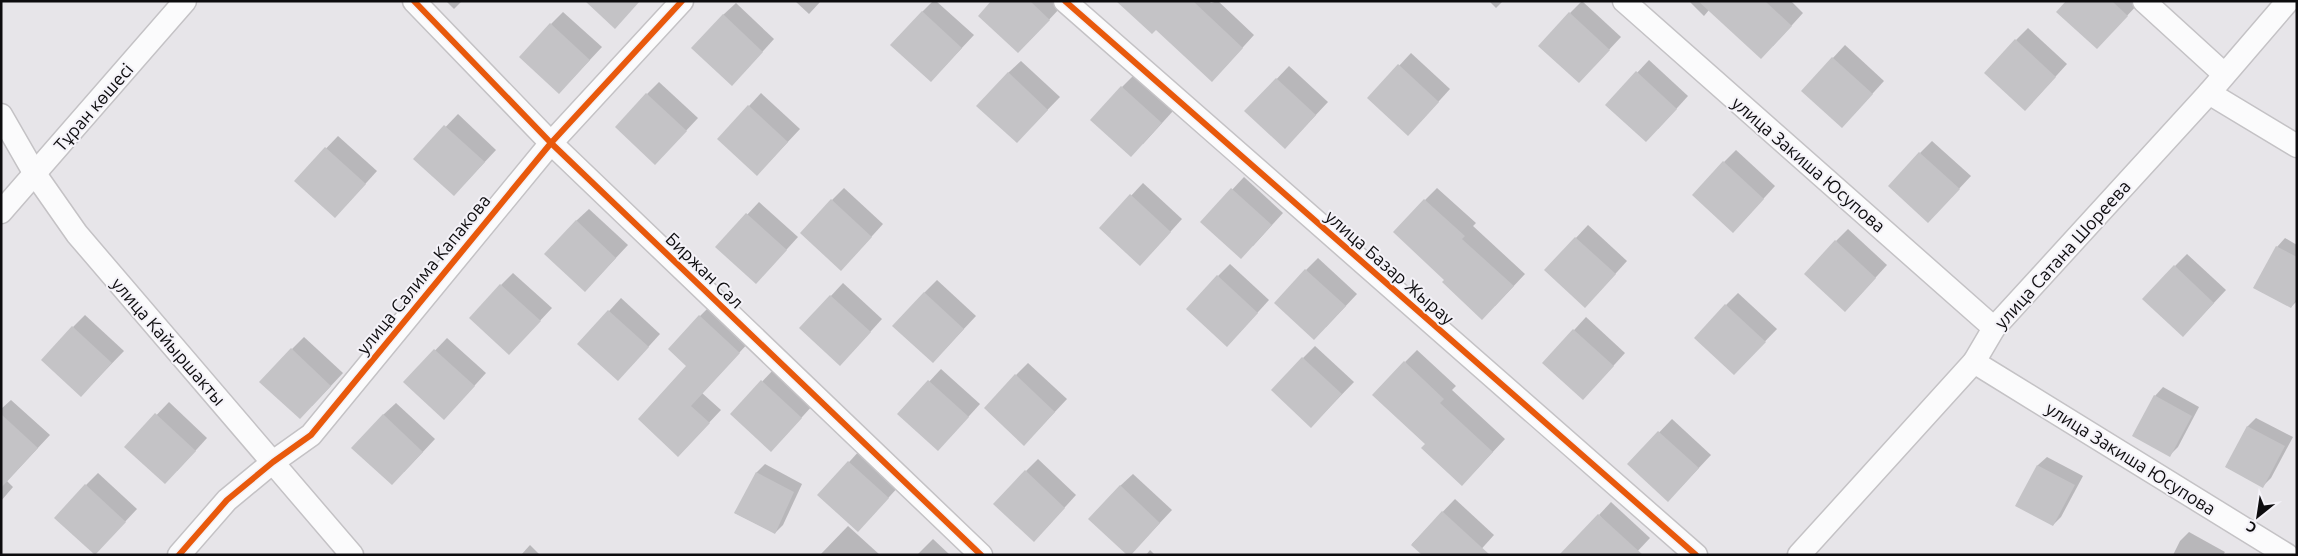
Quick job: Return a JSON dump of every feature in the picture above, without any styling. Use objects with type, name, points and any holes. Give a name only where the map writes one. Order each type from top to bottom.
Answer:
[{"type":"street","name":"Тұран көшесі","points":[[1,212],[185,1]]},
{"type":"street","name":"Биржан Сал","points":[[414,1],[551,143],[981,555]]},
{"type":"street","name":"улица Салима Капакова","points":[[179,555],[227,500],[273,462],[311,435],[551,143],[682,1]]},
{"type":"street","name":"улица Базар Жырау","points":[[1064,1],[1696,555]]},
{"type":"street","name":"улица Закиша Юсупова","points":[[1624,1],[1994,328]]},
{"type":"street","points":[[2144,1],[2224,74]]},
{"type":"street","name":"улица Сатана Шореева","points":[[1799,555],[1974,362],[1994,328],[2209,94],[2224,74],[2288,1]]},
{"type":"street","points":[[2209,94],[2297,146]]},
{"type":"street","name":"улица Кайыршакты","points":[[1,115],[35,174],[77,234],[352,555]]},
{"type":"street","name":"улица Закиша Юсупова","points":[[1974,362],[2287,555]]},
{"type":"building","points":[[585,1],[640,1],[615,29]]},
{"type":"building","points":[[991,1],[1030,1],[1050,20],[1018,53],[978,16]]},
{"type":"building","points":[[1116,1],[1193,1],[1243,48],[1212,82],[1156,30],[1152,34]]},
{"type":"building","points":[[1698,1],[1765,1],[1792,26],[1761,59]]},
{"type":"building","points":[[2066,1],[2112,1],[2128,16],[2097,49],[2056,12]]},
{"type":"building","points":[[922,11],[962,48],[931,82],[890,45]]},
{"type":"building","points":[[1569,12],[1610,50],[1579,83],[1538,46]]},
{"type":"building","points":[[723,14],[763,52],[732,86],[691,48]]},
{"type":"building","points":[[550,23],[590,60],[559,94],[519,57]]},
{"type":"building","points":[[2015,39],[2056,77],[2025,111],[1984,73]]},
{"type":"building","points":[[1832,57],[1873,94],[1842,128],[1801,91]]},
{"type":"building","points":[[1398,64],[1439,102],[1408,136],[1367,98]]},
{"type":"building","points":[[1636,71],[1677,109],[1646,142],[1605,105]]},
{"type":"building","points":[[1008,72],[1048,110],[1017,143],[976,106]]},
{"type":"building","points":[[1276,78],[1316,115],[1285,149],[1244,111]]},
{"type":"building","points":[[1121,86],[1162,123],[1131,157],[1090,120]]},
{"type":"building","points":[[646,93],[687,131],[655,165],[615,127]]},
{"type":"building","points":[[748,105],[788,142],[757,176],[717,139]]},
{"type":"building","points":[[444,125],[485,162],[454,196],[413,159]]},
{"type":"building","points":[[325,147],[366,184],[335,218],[294,181]]},
{"type":"building","points":[[1919,152],[1960,189],[1928,223],[1888,186]]},
{"type":"building","points":[[1723,161],[1764,199],[1733,233],[1692,195]]},
{"type":"building","points":[[1231,188],[1272,225],[1241,259],[1200,222]]},
{"type":"building","points":[[1130,194],[1171,232],[1140,266],[1099,228]]},
{"type":"building","points":[[831,199],[872,237],[841,271],[800,233]]},
{"type":"building","points":[[1424,199],[1465,236],[1462,239],[1514,286],[1482,320],[1442,282],[1444,280],[1393,232]]},
{"type":"building","points":[[746,213],[787,250],[756,284],[715,247]]},
{"type":"building","points":[[576,220],[616,258],[585,292],[544,254]]},
{"type":"building","points":[[1575,237],[1616,274],[1585,308],[1544,270]]},
{"type":"building","points":[[1835,240],[1876,278],[1845,312],[1804,274]]},
{"type":"building","points":[[2276,246],[2297,257],[2297,298],[2291,308],[2253,288]]},
{"type":"building","points":[[2174,265],[2214,303],[2183,337],[2142,299]]},
{"type":"building","points":[[1305,269],[1346,306],[1314,340],[1274,303]]},
{"type":"building","points":[[1217,275],[1258,313],[1227,347],[1186,309]]},
{"type":"building","points":[[500,284],[541,321],[509,355],[469,318]]},
{"type":"building","points":[[924,292],[964,329],[933,363],[892,326]]},
{"type":"building","points":[[830,295],[871,332],[840,366],[799,328]]},
{"type":"building","points":[[1725,304],[1766,342],[1734,375],[1694,338]]},
{"type":"building","points":[[608,310],[649,347],[618,381],[577,344]]},
{"type":"building","points":[[699,315],[740,353],[691,406],[710,423],[678,457],[638,419],[686,366],[668,349]]},
{"type":"building","points":[[72,326],[112,363],[81,397],[41,360]]},
{"type":"building","points":[[1573,329],[1614,366],[1583,400],[1542,363]]},
{"type":"building","points":[[291,348],[331,386],[300,419],[259,382]]},
{"type":"building","points":[[434,349],[475,386],[444,420],[403,382]]},
{"type":"building","points":[[1302,357],[1342,394],[1311,428],[1271,390]]},
{"type":"building","points":[[1404,361],[1444,399],[1440,403],[1493,452],[1462,486],[1421,448],[1425,444],[1372,395]]},
{"type":"building","points":[[1015,374],[1055,412],[1024,446],[984,408]]},
{"type":"building","points":[[761,380],[802,418],[771,452],[730,414]]},
{"type":"building","points":[[928,380],[969,417],[938,451],[897,414]]},
{"type":"building","points":[[2154,395],[2192,416],[2170,457],[2132,436]]},
{"type":"building","points":[[155,413],[196,451],[165,484],[124,447]]},
{"type":"building","points":[[1,414],[38,448],[1,488]]},
{"type":"building","points":[[383,414],[423,452],[392,485],[351,448]]},
{"type":"building","points":[[2247,426],[2285,446],[2263,488],[2225,467]]},
{"type":"building","points":[[1658,431],[1699,468],[1668,502],[1627,464]]},
{"type":"building","points":[[848,461],[889,498],[858,532],[817,495]]},
{"type":"building","points":[[2037,465],[2075,485],[2053,526],[2015,506]]},
{"type":"building","points":[[1025,470],[1065,508],[1034,542],[993,504]]},
{"type":"building","points":[[756,472],[794,492],[775,534],[734,513]]},
{"type":"building","points":[[85,484],[126,522],[95,555],[54,518]]},
{"type":"building","points":[[1120,485],[1160,523],[1131,555],[1127,555],[1088,519]]},
{"type":"building","points":[[1442,511],[1490,555],[1422,555],[1411,545]]},
{"type":"building","points":[[1598,514],[1643,555],[1559,555]]},
{"type":"cycle path","points":[[414,1],[551,143],[981,555]]},
{"type":"cycle path","points":[[179,555],[227,500],[273,462],[311,435],[551,143],[682,1]]},
{"type":"cycle path","points":[[1065,1],[1696,555]]}]
